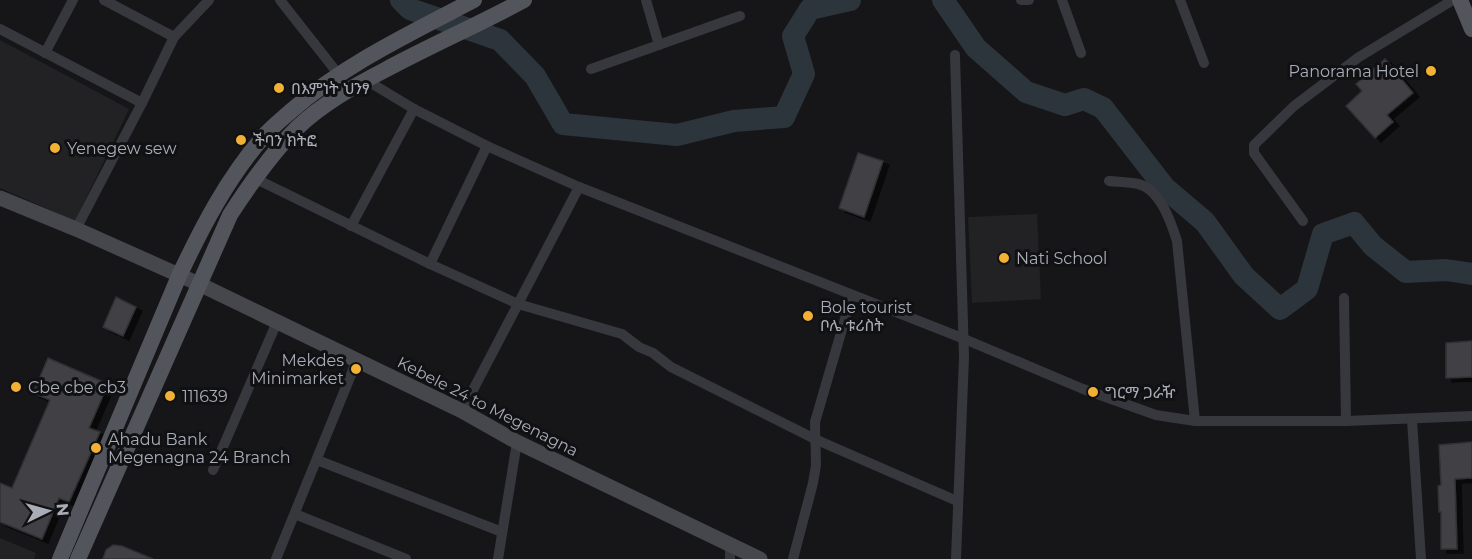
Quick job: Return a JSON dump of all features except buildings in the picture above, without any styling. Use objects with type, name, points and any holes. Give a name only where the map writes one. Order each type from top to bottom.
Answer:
[{"type":"main road","points":[[1460,0],[1472,29]]},
{"type":"main road","points":[[60,559],[179,276],[199,233],[237,169],[265,134],[339,75],[410,33],[471,2],[477,23]]},
{"type":"main road","points":[[78,559],[230,215],[254,178],[277,149],[299,126],[330,102],[366,80],[520,2]]},
{"type":"main road","points":[[1,201],[76,229],[179,276]]},
{"type":"main road","name":"Kebele 24 to Megenagna","points":[[179,276],[462,411],[517,442],[730,552],[760,559]]},
{"type":"street","points":[[45,52],[73,0]]},
{"type":"street","points":[[104,0],[174,37]]},
{"type":"street","points":[[76,229],[174,37],[208,0]]},
{"type":"street","points":[[280,0],[339,75]]},
{"type":"street","points":[[646,0],[659,45]]},
{"type":"street","points":[[1021,0],[1029,0]]},
{"type":"street","points":[[1062,0],[1081,53]]},
{"type":"street","points":[[1180,0],[1204,63]]},
{"type":"street","points":[[1304,221],[1254,153],[1254,145],[1294,106],[1359,57],[1453,0]]},
{"type":"street","points":[[591,69],[740,16]]},
{"type":"street","points":[[0,29],[142,103]]},
{"type":"street","points":[[954,55],[964,357],[956,559]]},
{"type":"street","points":[[366,80],[414,109],[579,188],[962,338],[1104,397],[1156,415],[1194,421],[1412,420],[1472,416]]},
{"type":"street","points":[[351,226],[414,109]]},
{"type":"street","points":[[430,264],[488,146]]},
{"type":"street","points":[[254,178],[430,264],[518,304],[622,334],[670,367],[817,440],[957,501]]},
{"type":"street","points":[[1109,181],[1139,184],[1149,189],[1170,219],[1175,235],[1194,421]]},
{"type":"street","points":[[462,411],[579,188]]},
{"type":"street","points":[[793,559],[813,483],[817,440],[815,422],[852,295]]},
{"type":"street","points":[[1344,298],[1346,421]]},
{"type":"street","points":[[213,470],[277,322]]},
{"type":"street","points":[[276,559],[357,360]]},
{"type":"street","points":[[1412,420],[1422,559]]},
{"type":"street","points":[[498,559],[517,442]]},
{"type":"street","points":[[317,460],[502,532]]},
{"type":"street","points":[[295,514],[405,559]]},
{"type":"shaded area","name":"Yenegew sew","points":[[0,40],[129,109],[75,221],[0,188]]},
{"type":"shaded area","name":"Nati School","points":[[1037,214],[1041,299],[972,303],[968,217]]},
{"type":"shaded area","points":[[0,538],[36,553],[34,559],[0,559]]},
{"type":"waterway","points":[[401,0],[410,9],[500,40],[535,76],[563,124],[677,135],[734,121],[784,117],[804,74],[793,36],[810,9],[850,0]]},
{"type":"waterway","points":[[943,0],[976,48],[1026,92],[1065,105],[1084,99],[1103,108],[1165,188],[1205,222],[1244,276],[1280,309],[1307,289],[1323,234],[1354,223],[1373,246],[1406,272],[1446,270],[1472,274]]},
{"type":"place","name":"Panorama Hotel","points":[[1431,71]]},
{"type":"place","name":"በእምነት ህንፃ","points":[[279,88]]},
{"type":"place","name":"ችባን ክትፎ","points":[[241,140]]},
{"type":"place","name":"Yenegew sew","points":[[55,148]]},
{"type":"place","name":"Nati School","points":[[1004,258]]},
{"type":"place","name":"Bole tourist ቦሌ ቱሪስት","points":[[808,316]]},
{"type":"place","name":"Mekdes Minimarket","points":[[356,369]]},
{"type":"place","name":"Cbe cbe cb3","points":[[16,387]]},
{"type":"place","name":"ግርማ ጋራዥ","points":[[1093,392]]},
{"type":"place","name":"111639","points":[[170,396]]},
{"type":"place","name":"Ahadu Bank Megenagna 24 Branch","points":[[96,448]]}]
